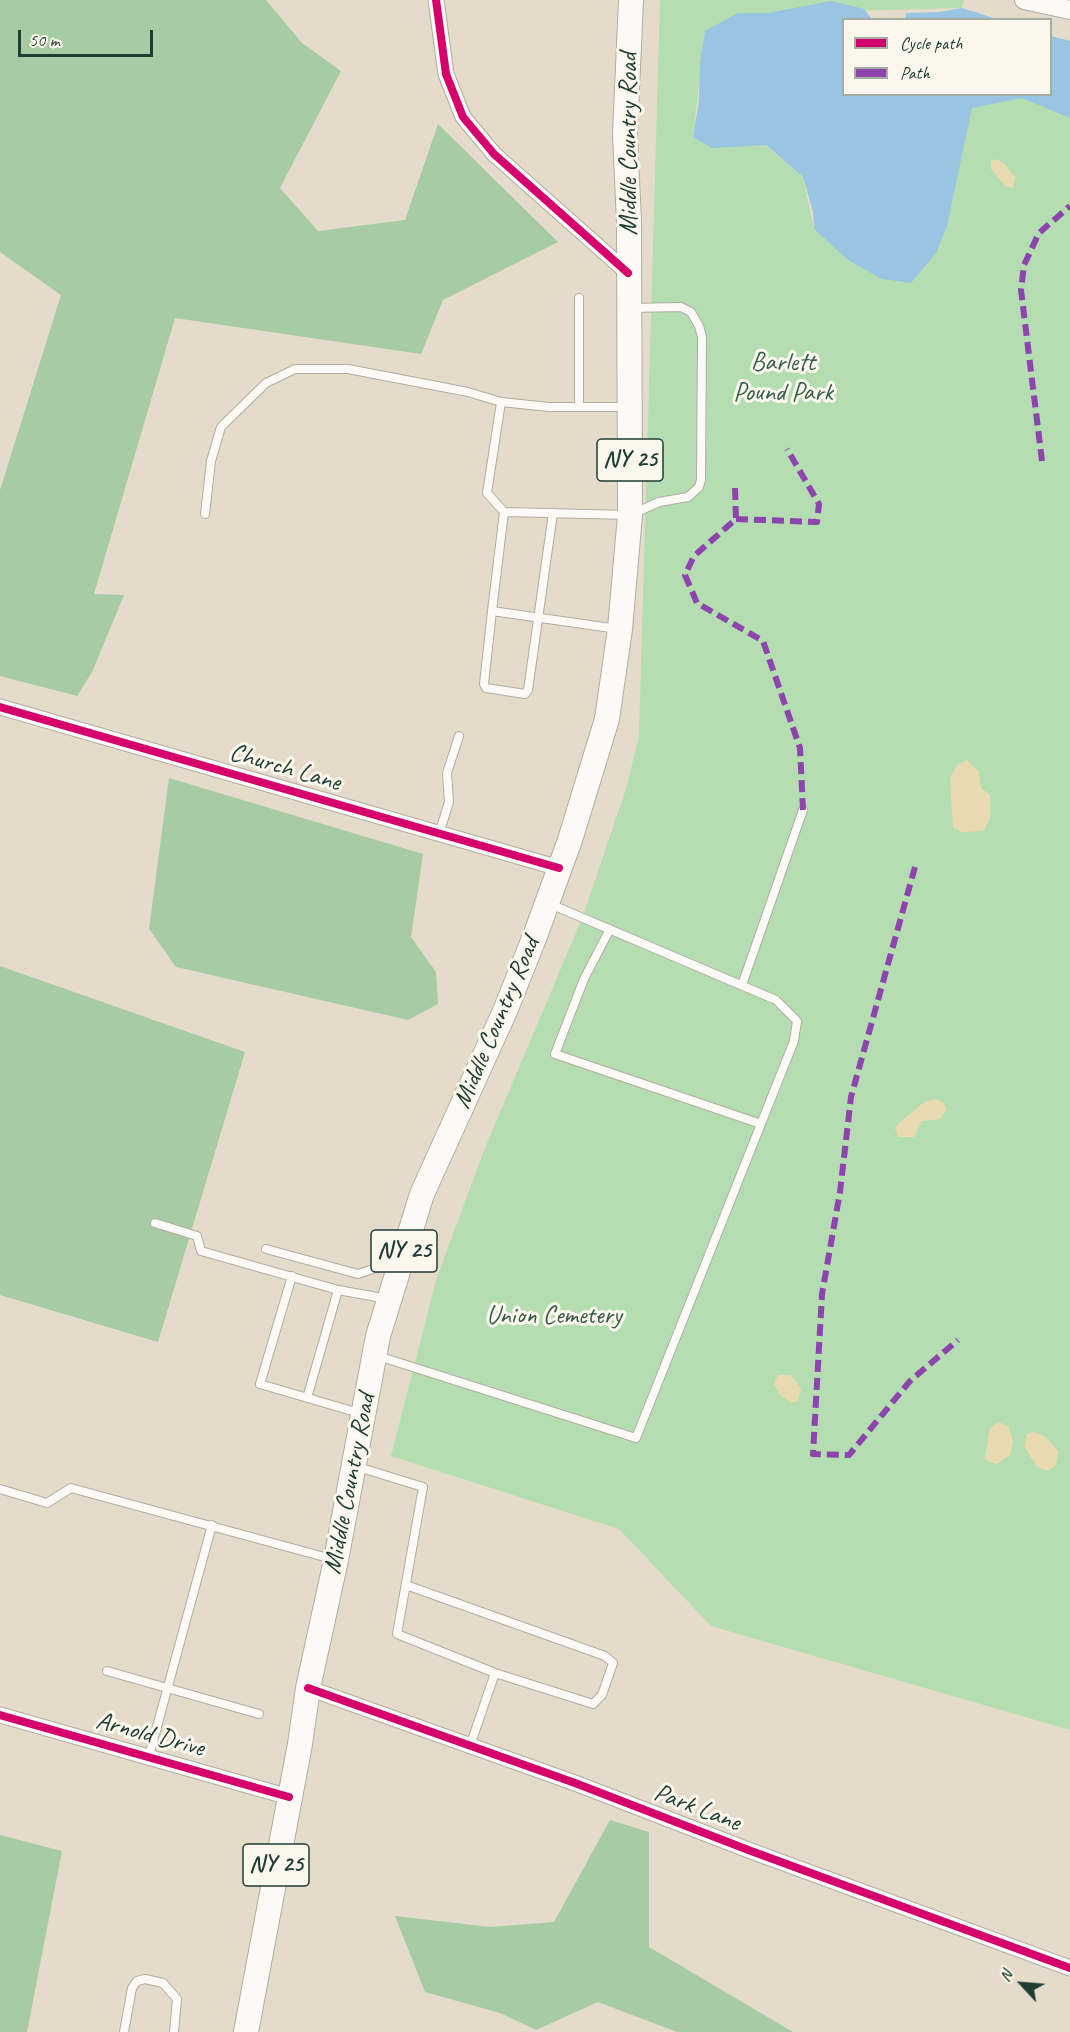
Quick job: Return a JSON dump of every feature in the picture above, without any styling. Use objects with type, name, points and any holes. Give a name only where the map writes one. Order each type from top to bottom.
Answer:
[{"type":"main road","name":"Middle Country Road","points":[[246,2032],[308,1688],[336,1560],[375,1355],[389,1299],[422,1194],[505,1011],[559,868],[607,719],[620,629],[630,515],[625,134],[631,0]]},
{"type":"street","points":[[436,0],[446,74],[463,117],[494,154],[628,273]]},
{"type":"street","points":[[1024,0],[1070,10]]},
{"type":"street","name":"Church Lane","points":[[0,708],[559,868]]},
{"type":"street","name":"Park Lane","points":[[308,1688],[1070,1968]]},
{"type":"street","name":"Arnold Drive","points":[[0,1715],[289,1797]]},
{"type":"lane","points":[[579,298],[579,407]]},
{"type":"lane","points":[[501,402],[487,493],[504,512],[630,515],[659,502],[688,497],[699,487],[701,480],[702,337],[694,317],[687,309],[666,306],[629,308]]},
{"type":"lane","points":[[205,513],[211,461],[221,427],[266,382],[295,369],[348,369],[468,392],[501,402],[579,407],[630,407]]},
{"type":"lane","points":[[504,512],[484,684],[486,688],[525,693],[528,690],[553,513]]},
{"type":"lane","points":[[492,612],[620,629]]},
{"type":"lane","points":[[440,834],[449,802],[447,773],[459,736]]},
{"type":"lane","points":[[742,985],[803,810]]},
{"type":"lane","points":[[375,1355],[636,1438],[794,1041],[797,1021],[776,1000],[546,902]]},
{"type":"lane","points":[[610,929],[584,979],[555,1054],[761,1124]]},
{"type":"lane","points":[[155,1223],[197,1236],[201,1251],[338,1290],[389,1299]]},
{"type":"lane","points":[[266,1249],[358,1274],[401,1259]]},
{"type":"lane","points":[[292,1276],[260,1384],[363,1415]]},
{"type":"lane","points":[[307,1398],[338,1290]]},
{"type":"lane","points":[[353,1466],[423,1487],[397,1634],[495,1673],[593,1704],[602,1695],[613,1663],[604,1656],[406,1584]]},
{"type":"lane","points":[[0,1489],[47,1503],[71,1488],[336,1560]]},
{"type":"lane","points":[[149,1756],[212,1525]]},
{"type":"lane","points":[[107,1671],[259,1714]]},
{"type":"lane","points":[[471,1746],[495,1673]]},
{"type":"lane","points":[[124,2032],[132,1988],[137,1981],[145,1979],[162,1983],[177,1999],[174,2032]]},
{"type":"green space","points":[[0,0],[266,0],[302,43],[341,71],[280,188],[318,231],[405,220],[438,124],[558,242],[443,300],[421,354],[175,318],[94,594],[124,595],[92,672],[77,696],[0,676],[0,490],[61,295],[0,252]]},
{"type":"green space","points":[[660,0],[964,0],[962,8],[768,13],[705,31],[693,137],[765,145],[803,177],[814,229],[972,96],[1052,96],[1052,36],[1070,41],[1070,1730],[711,1626],[619,1529],[391,1456],[436,1280],[485,1148],[583,916],[626,789],[639,736]]},
{"type":"green space","points":[[169,778],[423,854],[411,937],[436,972],[438,1004],[408,1020],[176,967],[149,929]]},
{"type":"green space","points":[[0,966],[245,1052],[158,1342],[0,1295]]},
{"type":"green space","points":[[610,1820],[649,1832],[649,1947],[793,2032],[677,2032],[598,2002],[536,2030],[500,2013],[425,1992],[395,1916],[490,1927],[554,1922]]},
{"type":"green space","points":[[0,1835],[62,1851],[27,2032],[0,2032]]},
{"type":"sand","points":[[996,159],[1005,164],[1015,177],[1013,188],[1005,186],[991,169],[991,161]]},
{"type":"sand","points":[[967,760],[979,772],[981,788],[990,795],[990,818],[984,831],[961,832],[953,827],[950,779],[957,765]]},
{"type":"sand","points":[[936,1099],[944,1103],[946,1110],[940,1119],[922,1121],[914,1137],[898,1137],[895,1128],[899,1123],[924,1102]]},
{"type":"sand","points":[[778,1375],[790,1375],[795,1379],[801,1390],[798,1401],[792,1403],[780,1395],[774,1384]]},
{"type":"sand","points":[[998,1422],[1008,1426],[1013,1441],[1010,1455],[997,1464],[985,1458],[990,1428]]},
{"type":"sand","points":[[1034,1432],[1046,1437],[1058,1451],[1056,1465],[1048,1471],[1037,1467],[1024,1446],[1027,1434]]},
{"type":"water","points":[[831,1],[864,9],[871,18],[842,18],[842,96],[1052,96],[1052,36],[1070,41],[1070,118],[1022,98],[972,108],[947,226],[936,253],[911,283],[882,279],[848,260],[814,229],[813,212],[803,177],[766,145],[712,148],[693,137],[699,101],[700,62],[705,31],[738,13],[768,13]]},
{"type":"water","points":[[962,8],[994,18],[905,18],[906,13],[939,12]]},
{"type":"marked path","points":[[1042,461],[1021,290],[1024,265],[1039,233],[1070,206]]},
{"type":"marked path","points":[[736,519],[817,522],[819,504],[787,449]]},
{"type":"marked path","points":[[735,488],[736,519],[694,556],[685,575],[697,603],[763,641],[800,748],[803,810]]},
{"type":"marked path","points":[[915,867],[851,1097],[840,1192],[822,1294],[813,1454],[849,1455],[910,1381],[958,1340]]},
{"type":"cycle path","points":[[436,0],[446,74],[463,117],[494,154],[628,273]]},
{"type":"cycle path","points":[[0,707],[559,868]]},
{"type":"cycle path","points":[[308,1688],[575,1783],[751,1851],[1070,1968]]},
{"type":"cycle path","points":[[0,1715],[289,1797]]},
{"type":"park label","name":"Barlett Pound Park","points":[[783,378]]},
{"type":"park label","name":"Union Cemetery","points":[[554,1316]]}]
